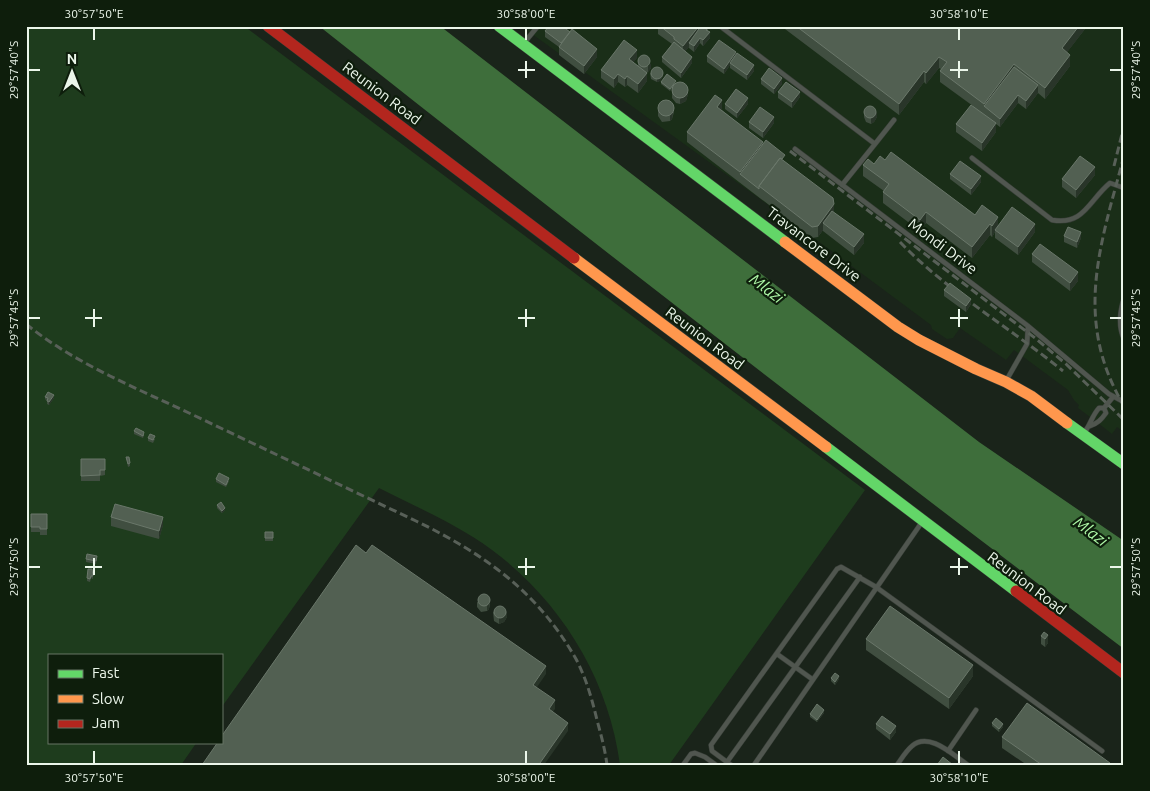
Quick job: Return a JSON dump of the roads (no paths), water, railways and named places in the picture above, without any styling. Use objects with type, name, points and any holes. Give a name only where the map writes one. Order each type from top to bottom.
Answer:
[{"type":"street","name":"Reunion Road","points":[[268,26],[1124,673]]},
{"type":"street","name":"Travancore Drive","points":[[499,26],[898,326],[919,340],[1006,382],[1087,430],[1124,464]]},
{"type":"lane","points":[[524,44],[538,26]]},
{"type":"lane","points":[[720,26],[875,144]]},
{"type":"lane","points":[[842,185],[894,120]]},
{"type":"lane","name":"Mondi Drive","points":[[794,149],[1028,326],[1113,397],[1124,402]]},
{"type":"lane","points":[[972,158],[1052,220],[1063,222],[1075,219],[1110,183],[1124,188]]},
{"type":"lane","points":[[1124,298],[1120,310],[1120,325],[1124,339]]},
{"type":"lane","points":[[1006,382],[1027,344],[1028,326]]},
{"type":"lane","points":[[1087,430],[1095,412],[1099,408],[1104,408],[1113,397]]},
{"type":"lane","points":[[1087,430],[1098,424],[1106,413],[1104,408]]},
{"type":"lane","points":[[754,765],[922,522]]},
{"type":"lane","points":[[860,577],[729,763],[712,751],[711,745],[837,569],[843,566],[876,587],[1102,751]]},
{"type":"lane","points":[[777,654],[812,679]]},
{"type":"lane","points":[[948,751],[976,710]]},
{"type":"lane","points":[[897,765],[911,747],[923,740],[932,742],[968,765]]},
{"type":"lane","points":[[683,765],[695,752],[716,765]]},
{"type":"water","name":"Mlazi","points":[[319,26],[440,26],[979,442],[1124,541],[1124,649],[720,340]]},
{"type":"railway","points":[[1114,166],[1124,126]]},
{"type":"railway","points":[[790,151],[1035,338],[1066,364],[1124,420]]},
{"type":"railway","points":[[1124,156],[1100,252],[1096,282],[1095,313],[1099,343],[1108,374],[1124,406]]},
{"type":"railway","points":[[900,242],[958,293],[1063,371]]},
{"type":"railway","points":[[26,324],[64,351],[105,373],[416,521],[486,561],[526,594],[544,613],[576,659],[591,696],[607,765]]}]
